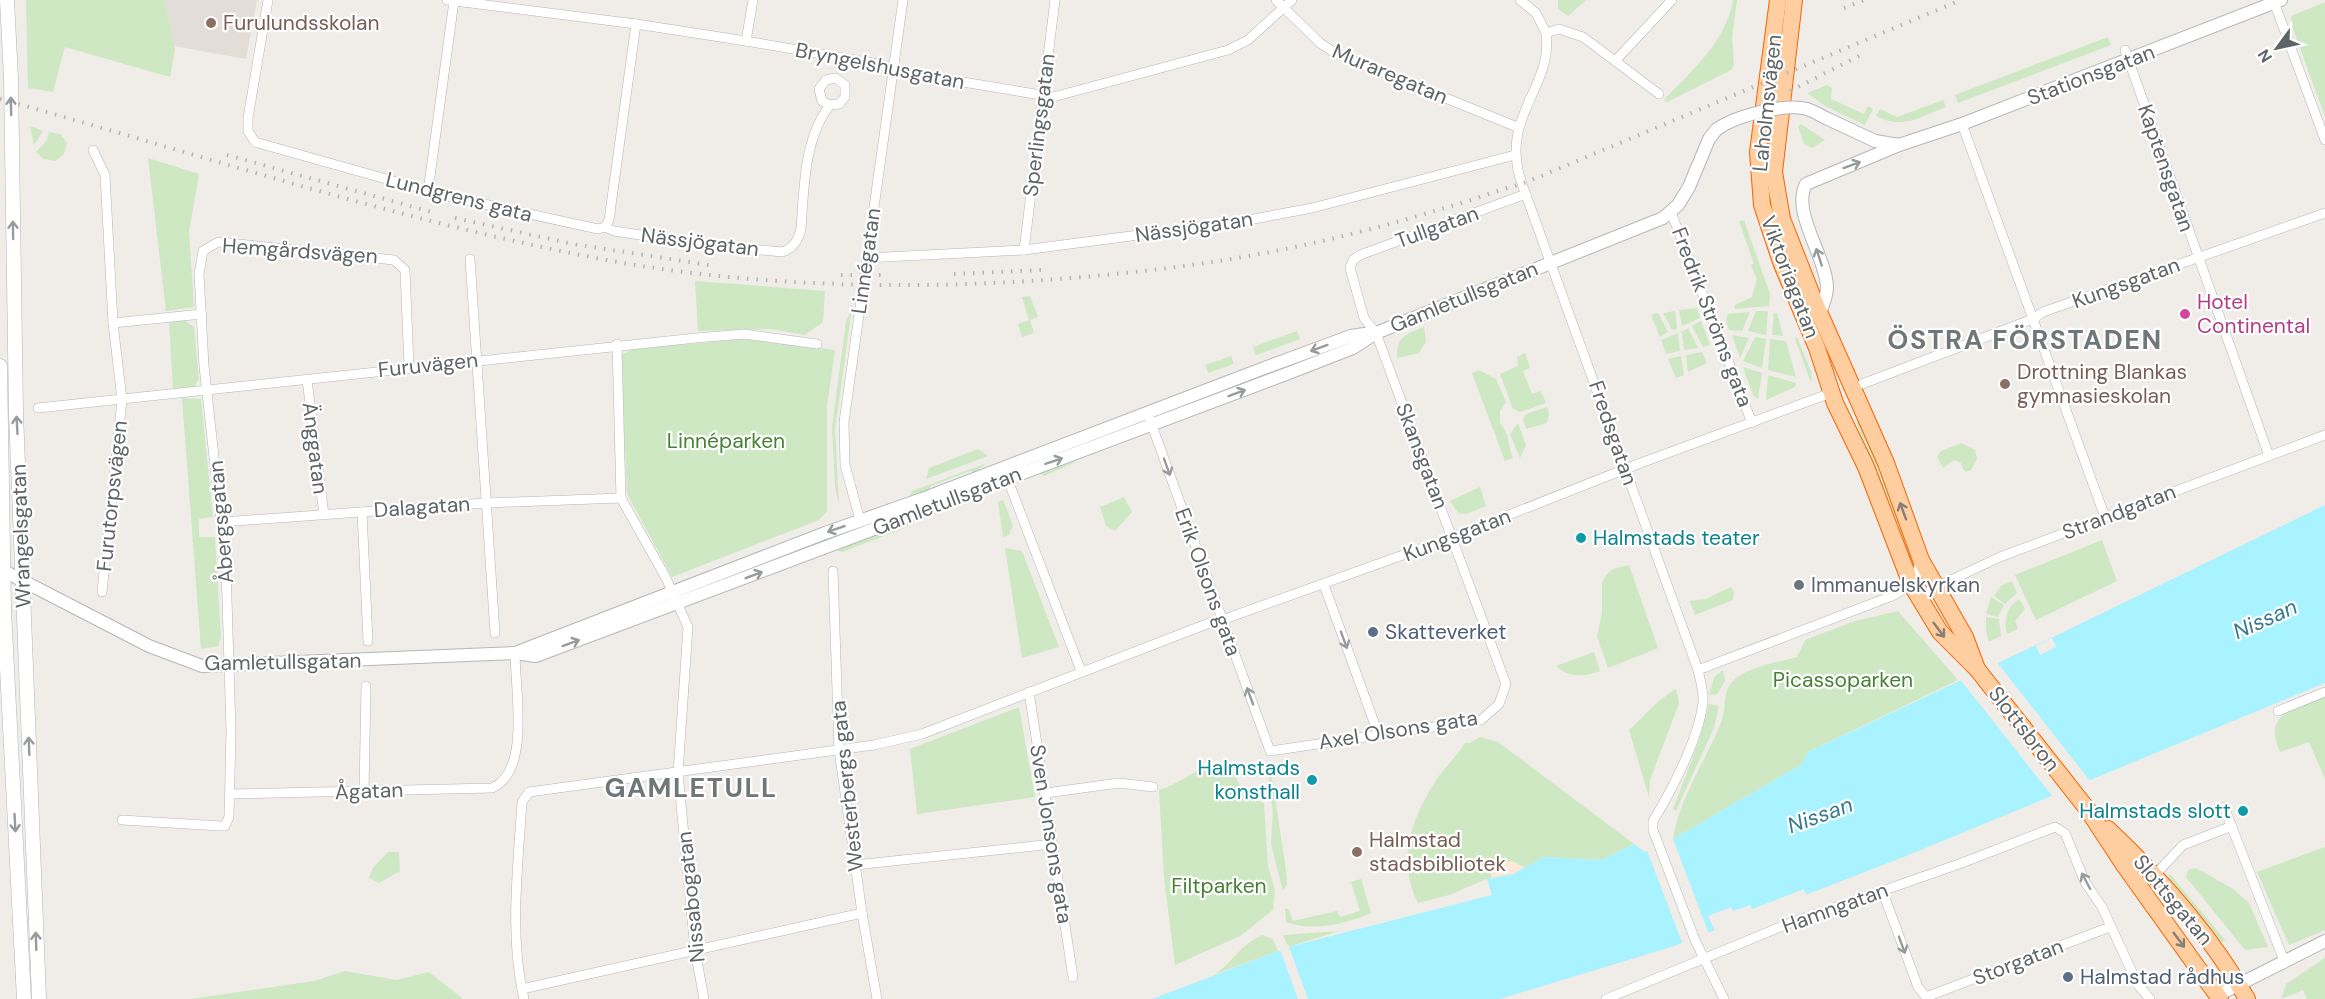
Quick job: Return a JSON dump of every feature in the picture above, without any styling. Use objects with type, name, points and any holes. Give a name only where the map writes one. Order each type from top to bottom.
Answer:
[{"type":"highway","name":"Laholmsvägen","points":[[1769,201],[1758,152],[1778,0]]},
{"type":"highway","name":"Laholmsvägen","points":[[1769,201],[1794,0]]},
{"type":"highway","name":"Viktoriagatan","points":[[1769,201],[1788,236],[1886,463],[1921,560],[1928,594],[1940,632],[1977,669]]},
{"type":"highway","name":"Viktoriagatan","points":[[1769,201],[1780,262],[1817,348],[1852,418],[1866,467]]},
{"type":"highway","name":"Viktoriagatan","points":[[1830,335],[1862,384],[1873,410],[1886,463]]},
{"type":"highway","name":"Viktoriagatan","points":[[1817,348],[1831,393],[1866,467],[1911,584],[1949,608],[1965,637],[1977,669]]},
{"type":"highway","name":"Slottsbron","points":[[1977,669],[2072,789]]},
{"type":"highway","name":"Slottsgatan","points":[[2072,789],[2215,998]]},
{"type":"highway","name":"Slottsgatan","points":[[2088,810],[2154,876],[2199,929],[2243,992]]},
{"type":"main road","name":"Wrangelsgatan","points":[[6,0],[11,78],[16,414],[39,999]]},
{"type":"main road","name":"Wrangelsgatan","points":[[0,366],[2,570],[24,999]]},
{"type":"street","name":"Lundgrens gata","points":[[268,0],[248,118],[248,131],[253,140],[428,191],[587,227],[605,227]]},
{"type":"street","points":[[746,41],[753,0]]},
{"type":"street","name":"Linnégatan","points":[[860,520],[845,465],[844,430],[903,0]]},
{"type":"street","name":"Sperlingsgatan","points":[[1024,250],[1055,0]]},
{"type":"street","name":"Muraregatan","points":[[1276,0],[1320,43],[1335,53],[1518,127]]},
{"type":"street","name":"Bryngelshusgatan","points":[[451,1],[529,5],[1061,96],[1228,50],[1248,40],[1292,0]]},
{"type":"street","points":[[1520,0],[1536,14],[1545,33],[1559,29],[1576,33],[1616,60],[1659,94]]},
{"type":"street","points":[[1616,60],[1672,0]]},
{"type":"street","points":[[428,191],[451,1]]},
{"type":"street","points":[[2277,1],[2325,140]]},
{"type":"street","name":"Stationsgatan","points":[[1806,184],[1899,145],[1962,124],[2127,56],[2277,1]]},
{"type":"street","points":[[605,227],[609,220],[636,24]]},
{"type":"street","name":"Fredsgatan","points":[[1545,33],[1544,58],[1518,127],[1515,155],[1526,194],[1698,670],[1703,700],[1700,718],[1680,768],[1653,821],[1653,830],[1704,959]]},
{"type":"street","name":"Kaptensgatan","points":[[2127,56],[2269,456]]},
{"type":"street","name":"Nässjögatan","points":[[605,227],[614,231],[701,244],[782,252],[788,250],[799,237],[809,152],[822,115],[830,105]]},
{"type":"street","points":[[1552,261],[1647,225],[1671,212],[1689,187],[1709,139],[1716,130],[1735,119],[1790,108],[1807,109],[1875,141],[1899,145]]},
{"type":"street","points":[[1962,124],[2105,517]]},
{"type":"street","name":"Furutorpsvägen","points":[[93,150],[105,175],[112,322],[122,400],[102,592]]},
{"type":"street","name":"Nässjögatan","points":[[866,258],[1024,250],[1238,222],[1312,208],[1515,155]]},
{"type":"street","name":"Viktoriagatan","points":[[1806,184],[1801,203],[1826,282],[1826,297],[1820,314]]},
{"type":"street","name":"Tullgatan","points":[[1351,264],[1360,255],[1526,194]]},
{"type":"street","name":"Fredrik Ströms gata","points":[[1671,212],[1752,423]]},
{"type":"street","name":"Kungsgatan","points":[[1862,384],[2033,319],[2043,312],[2325,213]]},
{"type":"street","name":"Hemgårdsvägen","points":[[203,251],[218,242],[394,260],[405,270],[410,367]]},
{"type":"street","name":"Åbergsgatan","points":[[122,820],[225,826],[229,817],[231,794],[229,665],[223,522],[207,390],[199,274],[203,251]]},
{"type":"street","points":[[470,259],[479,360],[485,503],[495,633]]},
{"type":"street","name":"Gamletullsgatan","points":[[2,570],[175,658],[202,666],[515,654],[676,598],[1149,418],[1351,336],[1376,333],[1552,261]]},
{"type":"street","name":"Skansgatan","points":[[1351,264],[1350,273],[1364,318],[1376,333],[1506,684]]},
{"type":"street","points":[[112,322],[202,314]]},
{"type":"street","name":"Furuvägen","points":[[38,408],[307,381],[617,344],[744,334],[817,344]]},
{"type":"street","name":"Nissabogatan","points":[[617,344],[621,498],[676,598],[688,633],[678,773],[694,950],[704,999]]},
{"type":"street","name":"Änggatan","points":[[307,381],[324,515]]},
{"type":"street","name":"Kungsgatan","points":[[523,994],[518,956],[517,891],[522,802],[527,795],[537,790],[839,750],[922,734],[1081,671],[1212,622],[1324,585],[1831,393]]},
{"type":"street","name":"Erik Olsons gata","points":[[1149,418],[1270,751]]},
{"type":"street","name":"Strandgatan","points":[[1928,594],[2000,557],[2325,435]]},
{"type":"street","name":"Gamletullsgatan","points":[[676,598],[860,520],[1005,472]]},
{"type":"street","points":[[1005,472],[1081,671]]},
{"type":"street","name":"Dalagatan","points":[[223,522],[485,503],[621,498]]},
{"type":"street","points":[[362,512],[368,642]]},
{"type":"street","points":[[1698,670],[1884,599],[1911,584],[1917,576],[1921,560]]},
{"type":"street","name":"Westerbergs gata","points":[[833,571],[839,750],[862,913],[877,999]]},
{"type":"street","points":[[1324,585],[1378,733]]},
{"type":"street","name":"Ågatan","points":[[231,794],[492,788],[504,781],[513,766],[517,747],[515,654]]},
{"type":"street","name":"Axel Olsons gata","points":[[1270,751],[1378,733],[1481,720],[1499,704],[1506,684]]},
{"type":"street","points":[[364,791],[366,686]]},
{"type":"street","name":"Sven Jonsons gata","points":[[1029,692],[1073,977]]},
{"type":"street","points":[[2278,711],[2325,692]]},
{"type":"street","points":[[1046,793],[1119,783],[1153,787]]},
{"type":"street","points":[[2224,807],[2285,963]]},
{"type":"street","points":[[2154,876],[2183,845],[2232,826]]},
{"type":"street","name":"Hamngatan","points":[[1606,999],[1785,925],[1959,864],[2055,827],[2065,833],[2085,882],[2102,907],[2110,927]]},
{"type":"street","points":[[855,865],[1053,844]]},
{"type":"street","name":"Storgatan","points":[[1882,890],[1918,987],[1926,997],[2110,927]]},
{"type":"street","points":[[523,994],[694,950],[862,913]]},
{"type":"street","points":[[2110,927],[2138,985],[2150,999]]},
{"type":"street","points":[[2215,998],[2243,992],[2285,963],[2325,940]]},
{"type":"street","points":[[1704,959],[1724,999]]},
{"type":"shaded area","name":"Furulundsskolan","points":[[165,0],[257,0],[246,59],[174,46]]},
{"type":"green space","points":[[26,0],[165,0],[175,49],[170,77],[65,47],[53,92],[28,88]]},
{"type":"green space","points":[[1558,0],[1586,0],[1568,16],[1558,9]]},
{"type":"green space","points":[[1733,0],[1737,0],[1732,38],[1734,65],[1731,70],[1667,102],[1664,100],[1715,42],[1729,15]]},
{"type":"green space","points":[[2325,2],[2325,117],[2292,26],[2291,16]]},
{"type":"green space","points":[[2108,37],[2111,45],[1958,103],[1955,95]]},
{"type":"green space","points":[[1827,85],[1832,88],[1831,99],[1864,114],[1868,106],[1873,109],[1865,125],[1825,106],[1807,93]]},
{"type":"green space","points":[[1943,100],[1946,107],[1903,122],[1876,116],[1880,109],[1897,117]]},
{"type":"green space","points":[[1801,124],[1825,140],[1812,148],[1804,144],[1798,126]]},
{"type":"green space","points":[[30,126],[43,131],[34,145]]},
{"type":"green space","points":[[49,132],[60,134],[67,143],[64,154],[55,161],[44,159],[36,152],[47,140]]},
{"type":"green space","points":[[148,158],[199,174],[189,232],[194,307],[166,311]]},
{"type":"green space","points":[[1744,220],[1770,294],[1769,306],[1735,309],[1735,305],[1752,297],[1757,279],[1739,221]]},
{"type":"green space","points":[[695,281],[825,291],[823,322],[805,335],[771,329],[698,331]]},
{"type":"green space","points":[[1030,296],[1038,317],[1030,320],[1034,333],[1022,337],[1018,324],[1029,320],[1022,297]]},
{"type":"green space","points":[[852,308],[835,430],[839,505],[835,487],[832,427],[846,321]]},
{"type":"green space","points":[[1697,308],[1700,318],[1682,326],[1679,310]]},
{"type":"green space","points":[[1675,311],[1677,329],[1672,330],[1663,313]]},
{"type":"green space","points":[[1756,311],[1768,311],[1766,335],[1748,331]]},
{"type":"green space","points":[[1750,312],[1742,331],[1729,330],[1726,320],[1728,314]]},
{"type":"green space","points":[[1658,313],[1668,332],[1660,337],[1651,315]]},
{"type":"green space","points":[[1774,313],[1777,313],[1783,336],[1772,335]]},
{"type":"green space","points":[[184,320],[194,327],[199,379],[194,387],[173,390],[169,321]]},
{"type":"green space","points":[[1701,321],[1710,345],[1703,347],[1692,326]]},
{"type":"green space","points":[[1424,327],[1426,342],[1419,353],[1397,358],[1398,345],[1403,337]]},
{"type":"green space","points":[[1688,328],[1698,348],[1684,350],[1682,332]]},
{"type":"green space","points":[[1297,331],[1300,339],[1256,355],[1253,347]]},
{"type":"green space","points":[[1678,333],[1680,351],[1666,354],[1661,340]]},
{"type":"green space","points":[[1732,335],[1749,338],[1740,358]]},
{"type":"green space","points":[[1755,337],[1766,339],[1762,368],[1743,361]]},
{"type":"green space","points":[[1797,337],[1812,374],[1811,383],[1795,339]]},
{"type":"green space","name":"Linnéparken","points":[[743,339],[835,350],[827,407],[827,511],[819,520],[672,577],[627,494],[621,355],[633,349]]},
{"type":"green space","points":[[1770,339],[1786,341],[1796,377],[1768,370]]},
{"type":"green space","points":[[1338,345],[1305,363],[1179,407]]},
{"type":"green space","points":[[1702,352],[1707,363],[1688,372],[1686,355]]},
{"type":"green space","points":[[1525,353],[1530,368],[1523,371],[1532,394],[1541,391],[1546,403],[1520,412],[1513,409],[1500,374],[1518,366],[1517,357]]},
{"type":"green space","points":[[1231,356],[1234,364],[1208,373],[1205,365]]},
{"type":"green space","points":[[1681,356],[1684,375],[1676,378],[1668,359]]},
{"type":"green space","points":[[1743,367],[1762,373],[1758,399],[1753,395]]},
{"type":"green space","points":[[1479,370],[1496,379],[1506,402],[1500,411],[1500,423],[1507,435],[1513,458],[1505,461],[1472,373]]},
{"type":"green space","points":[[1768,375],[1796,383],[1795,387],[1766,400]]},
{"type":"green space","points":[[182,398],[201,399],[213,517],[199,519],[199,537],[215,537],[221,638],[218,646],[201,649]]},
{"type":"green space","points":[[1547,407],[1549,414],[1547,423],[1526,429],[1523,419],[1526,414]]},
{"type":"green space","points":[[1862,420],[1912,556],[1907,558],[1856,422]]},
{"type":"green space","points":[[1518,423],[1526,445],[1520,458],[1510,434]]},
{"type":"green space","points":[[1962,443],[1975,450],[1977,459],[1971,470],[1965,472],[1960,462],[1954,460],[1943,468],[1937,457],[1941,451]]},
{"type":"green space","points":[[978,449],[988,456],[926,479],[929,468]]},
{"type":"green space","points":[[1078,461],[1044,476],[1038,472],[1038,471]]},
{"type":"green space","points":[[987,463],[974,473],[970,471],[931,486],[928,492],[908,498],[912,491]]},
{"type":"green space","points":[[1480,487],[1486,506],[1467,514],[1458,513],[1450,501]]},
{"type":"green space","points":[[1124,497],[1132,512],[1115,531],[1106,526],[1100,507]]},
{"type":"green space","points":[[1003,500],[1013,525],[1009,535],[1003,537],[998,502]]},
{"type":"green space","points":[[909,520],[908,526],[900,530],[842,552],[834,549]]},
{"type":"green space","points":[[2102,540],[2117,581],[2036,620],[2015,575]]},
{"type":"green space","points":[[1005,548],[1022,551],[1059,647],[1022,658]]},
{"type":"green space","points":[[1629,565],[1658,648],[1608,668],[1597,636],[1602,613],[1602,583],[1613,569]]},
{"type":"green space","points":[[2012,581],[2017,593],[2005,604],[1994,596],[2001,586]]},
{"type":"green space","points":[[1731,587],[1734,592],[1733,600],[1695,615],[1690,601],[1706,599]]},
{"type":"green space","points":[[1991,597],[2004,605],[1998,617],[1986,614]]},
{"type":"green space","points":[[2019,599],[2025,609],[2015,621],[2018,629],[2007,634],[2007,614],[2011,606]]},
{"type":"green space","name":"Picassoparken","points":[[1898,611],[1958,680],[1808,752],[1802,764],[1673,839],[1687,794],[1722,720],[1727,689],[1733,681],[1755,668],[1797,657],[1805,640],[1855,621]]},
{"type":"green space","points":[[1986,617],[1999,619],[2001,636],[1989,642],[1986,630]]},
{"type":"green space","points":[[1594,652],[1600,671],[1577,675],[1566,673],[1556,666]]},
{"type":"green space","points":[[1723,670],[1725,681],[1717,694],[1709,695],[1714,677]]},
{"type":"green space","points":[[1676,689],[1679,703],[1650,780],[1649,797],[1629,730],[1657,703]]},
{"type":"green space","points":[[2325,695],[2325,779],[2309,742],[2280,752],[2275,733],[2276,725],[2286,713],[2302,703]]},
{"type":"green space","points":[[1709,704],[1719,706],[1714,728],[1676,811],[1673,809],[1699,741]]},
{"type":"green space","points":[[1019,707],[1035,797],[917,814],[910,749]]},
{"type":"green space","points":[[1480,737],[1498,742],[1634,844],[1601,860],[1544,857],[1513,874],[1487,879],[1449,895],[1418,903],[1408,870],[1410,837],[1415,821],[1442,772],[1465,743],[1470,743]]},
{"type":"green space","name":"Filtparken","points":[[1210,767],[1233,771],[1245,792],[1264,803],[1268,866],[1275,890],[1273,910],[1240,936],[1175,965],[1164,878],[1159,790]]},
{"type":"green space","points":[[1271,771],[1286,870],[1287,884],[1283,891],[1271,844],[1273,810],[1268,786]]},
{"type":"green space","points":[[2325,847],[2325,930],[2289,945],[2257,872]]},
{"type":"green space","points":[[388,852],[399,852],[400,871],[379,883],[369,878],[373,868]]},
{"type":"green space","points":[[2196,868],[2233,889],[2249,903],[2268,947],[2245,950],[2186,877],[2188,870]]},
{"type":"green space","points":[[2170,874],[2225,940],[2219,945],[2167,879]]},
{"type":"green space","points":[[1361,879],[1371,913],[1329,925],[1307,926],[1286,922],[1285,908],[1289,910],[1293,921],[1337,911],[1340,917],[1360,911],[1351,882]]},
{"type":"green space","points":[[1339,931],[1288,947],[1283,935]]},
{"type":"green space","points":[[1262,935],[1273,939],[1278,951],[1216,974],[1248,943]]},
{"type":"green space","points":[[2325,958],[2325,999],[2307,999],[2303,990],[2281,999],[2286,984]]},
{"type":"green space","points":[[345,971],[396,980],[429,972],[463,999],[190,999],[314,981]]},
{"type":"sand","points":[[1512,861],[1526,868],[1513,874],[1491,878],[1492,866]]},
{"type":"water","name":"Nissan","points":[[2325,505],[2325,683],[1906,856],[1674,946],[1500,999],[1152,999],[1292,946],[1492,895],[1487,879],[1513,874],[1544,857],[1601,860],[1634,844],[1645,852],[1673,839],[1802,764],[1808,752],[2051,638]]},
{"type":"pier","points":[[2052,638],[2056,647],[2040,655],[2036,646]]},
{"type":"pier","points":[[1996,661],[2091,782],[2053,797],[1959,678]]},
{"type":"pier","points":[[1673,839],[1709,934],[1683,945],[1646,848]]},
{"type":"pier","points":[[1804,889],[1807,896],[1799,901],[1712,934],[1715,931],[1708,916],[1731,907],[1733,911],[1750,905],[1752,909]]},
{"type":"pier","points":[[1288,944],[1308,999],[1298,999],[1279,947]]},
{"type":"railway","points":[[1844,8],[1864,0]]},
{"type":"railway","points":[[0,99],[380,208],[457,228],[612,261],[762,280],[838,284],[993,283],[1145,271],[1219,261],[1306,245],[1420,215],[1522,184],[1961,0]]},
{"type":"railway","points":[[1790,91],[1861,55]]},
{"type":"railway","points":[[227,155],[435,213]]},
{"type":"railway","points":[[455,218],[573,244],[709,265]]},
{"type":"railway","points":[[954,274],[1041,270]]},
{"type":"railway","points":[[841,275],[886,275]]},
{"type":"place","name":"Furulundsskolan","points":[[211,23]]},
{"type":"place","name":"Hotel Continental","points":[[2185,314]]},
{"type":"place","name":"Drottning Blankas gymnasieskolan","points":[[2005,384]]},
{"type":"place","name":"Halmstads teater","points":[[1581,538]]},
{"type":"place","name":"Immanuelskyrkan","points":[[1799,585]]},
{"type":"place","name":"Skatteverket","points":[[1373,632]]},
{"type":"place","name":"Halmstads konsthall","points":[[1312,780]]},
{"type":"place","name":"Halmstads slott","points":[[2243,811]]},
{"type":"place","name":"Halmstad stadsbibliotek","points":[[1357,852]]},
{"type":"place","name":"Halmstad rådhus","points":[[2068,977]]},
{"type":"district","name":"ÖSTRA FÖRSTADEN","points":[[2025,339]]},
{"type":"district","name":"GAMLETULL","points":[[691,787]]}]
